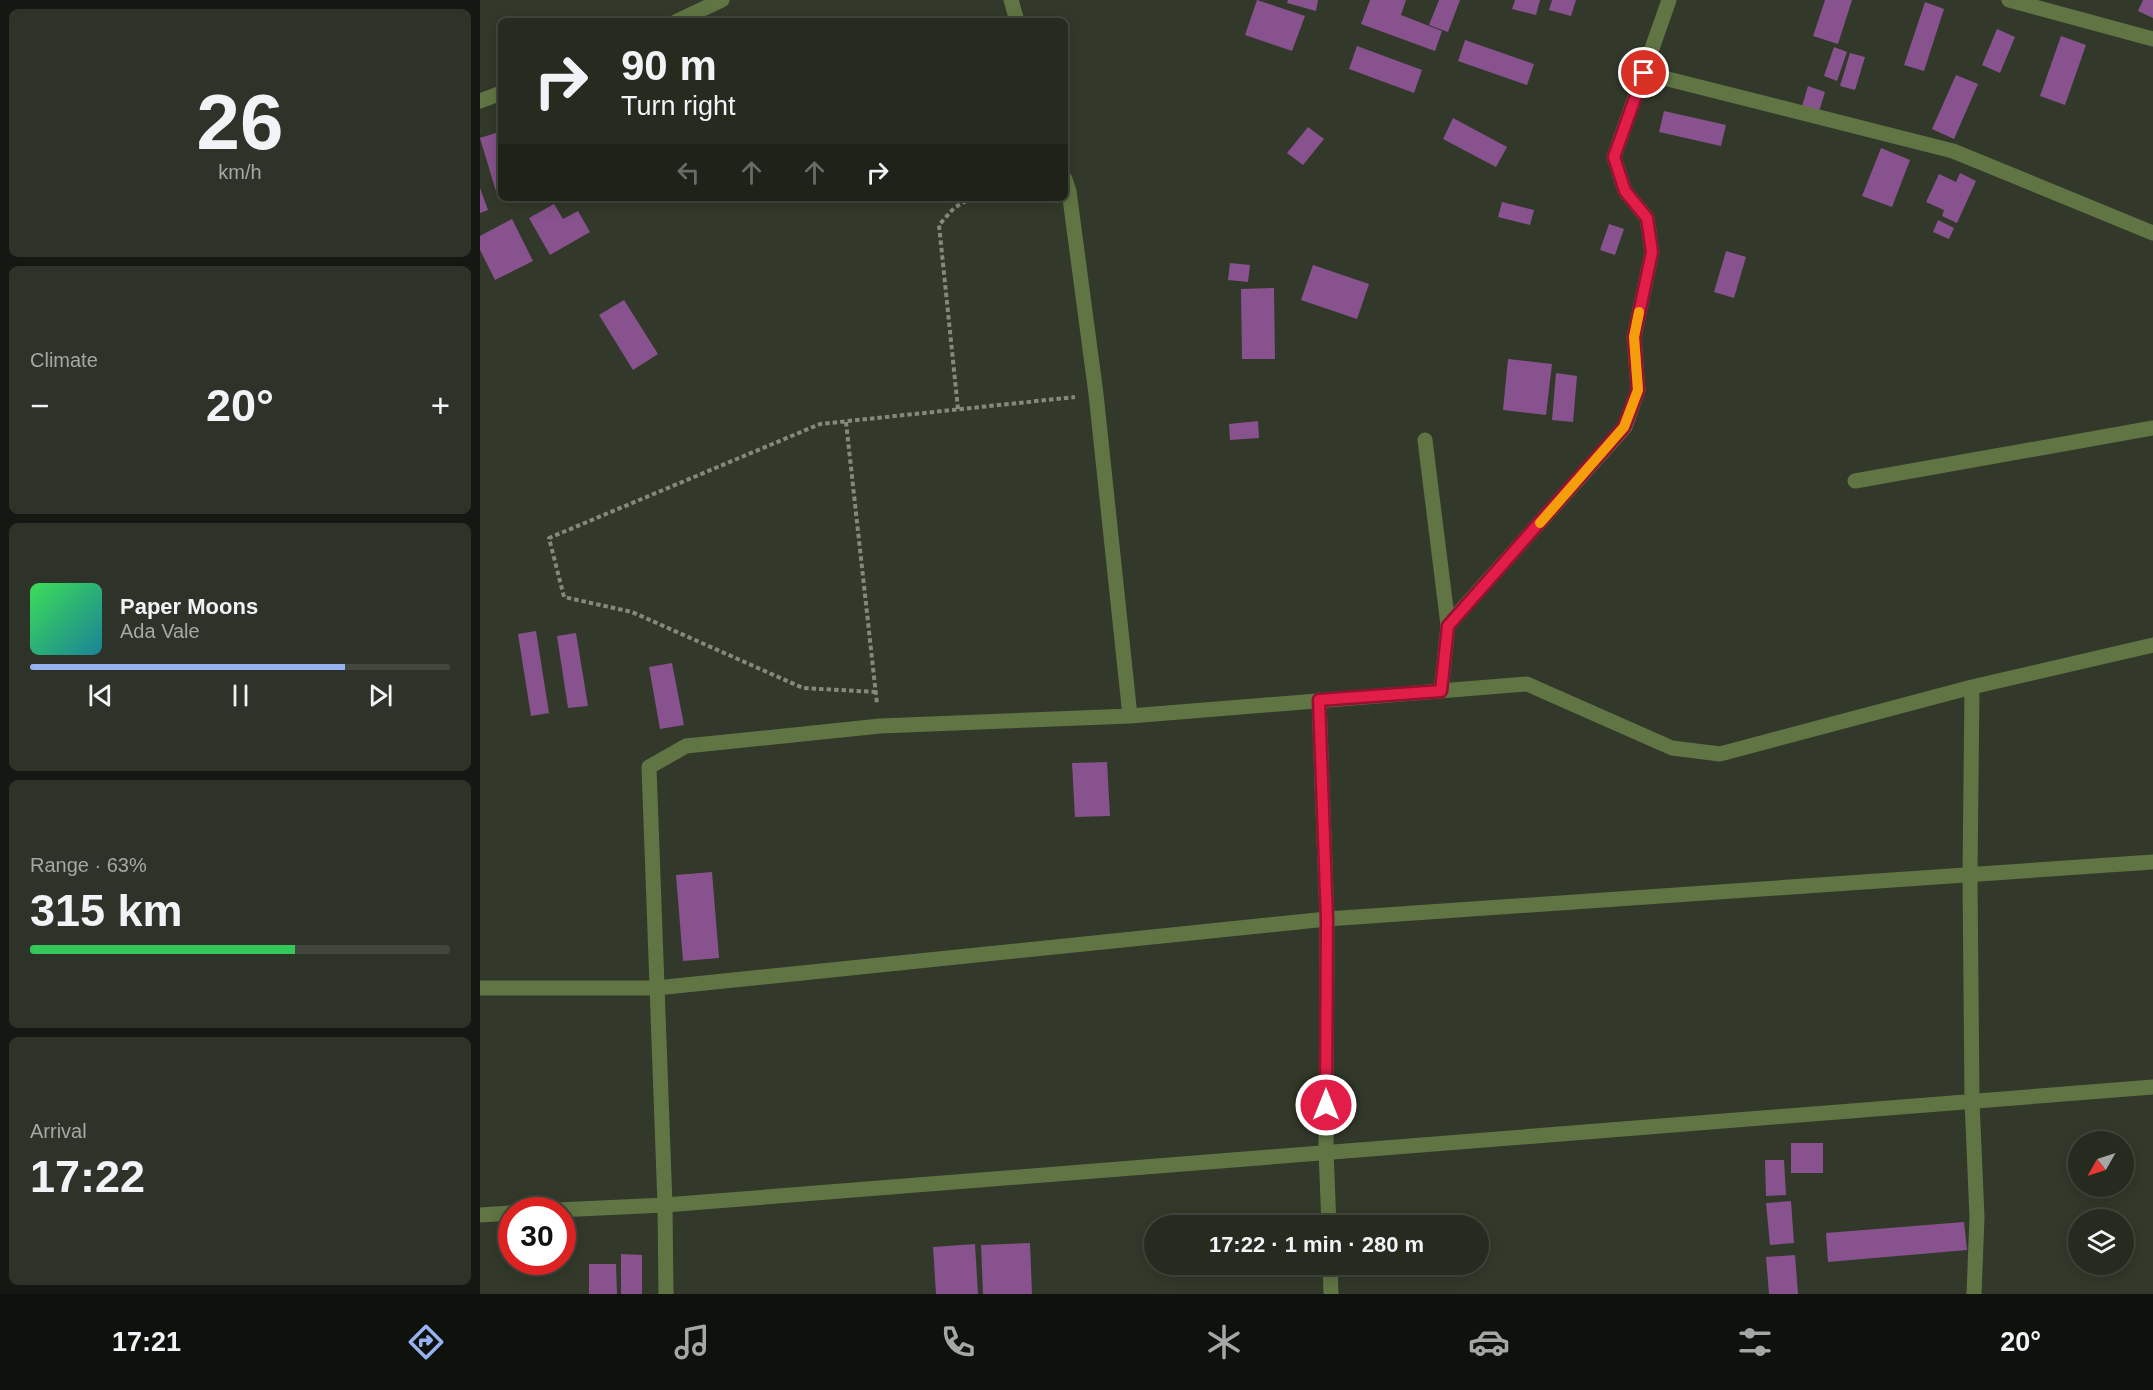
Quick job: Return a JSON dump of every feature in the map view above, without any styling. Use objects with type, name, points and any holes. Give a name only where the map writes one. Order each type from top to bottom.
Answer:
[{"type":"street","points":[[684,18],[723,0]]},
{"type":"street","points":[[1011,0],[1016,18]]},
{"type":"street","points":[[1448,626],[1624,427],[1638,390],[1634,337],[1652,252],[1647,218],[1625,191],[1614,157],[1670,0]]},
{"type":"street","points":[[2009,0],[2153,39]]},
{"type":"street","points":[[1644,73],[1953,151],[2153,233]]},
{"type":"street","points":[[480,101],[498,94]]},
{"type":"street","points":[[1068,187],[1096,394],[1130,716]]},
{"type":"street","points":[[1855,481],[2153,428]]},
{"type":"street","points":[[1425,440],[1448,626],[1441,691]]},
{"type":"street","points":[[666,1294],[665,1204],[649,767],[686,746],[880,726],[1130,716],[1527,684],[1672,748],[1720,754],[1972,687],[2153,645]]},
{"type":"street","points":[[1972,687],[1970,875],[1972,1101],[1977,1217],[1974,1294]]},
{"type":"street","points":[[1319,700],[1327,919],[1326,1151],[1329,1215]]},
{"type":"street","points":[[480,988],[656,988],[1327,919],[2153,862]]},
{"type":"street","points":[[576,1209],[665,1204],[2153,1087]]},
{"type":"street","points":[[480,1215],[498,1214]]},
{"type":"street","points":[[1330,1275],[1331,1294]]},
{"type":"path","points":[[958,410],[939,225],[954,208],[966,201]]},
{"type":"path","points":[[876,692],[803,688],[632,612],[564,597],[549,538],[820,424],[1096,394]]},
{"type":"path","points":[[846,422],[880,726]]},
{"type":"building","points":[[1257,0],[1305,16],[1292,51],[1245,35]]},
{"type":"building","points":[[1288,0],[1318,0],[1316,11],[1287,3]]},
{"type":"building","points":[[1370,0],[1406,0],[1401,15],[1442,31],[1435,51],[1361,24]]},
{"type":"building","points":[[1439,0],[1460,0],[1448,32],[1429,25]]},
{"type":"building","points":[[1515,0],[1540,0],[1536,15],[1512,9]]},
{"type":"building","points":[[1552,0],[1576,0],[1571,16],[1549,10]]},
{"type":"building","points":[[1825,0],[1852,0],[1838,44],[1813,36]]},
{"type":"building","points":[[2143,0],[2153,0],[2153,18],[2138,11]]},
{"type":"building","points":[[1925,2],[1944,9],[1924,71],[1904,65]]},
{"type":"building","points":[[1997,29],[2015,37],[2000,73],[1982,65]]},
{"type":"building","points":[[2061,36],[2086,45],[2065,105],[2040,96]]},
{"type":"building","points":[[1465,40],[1534,64],[1527,85],[1458,61]]},
{"type":"building","points":[[1357,46],[1422,70],[1414,93],[1349,69]]},
{"type":"building","points":[[1834,47],[1847,52],[1837,81],[1824,76]]},
{"type":"building","points":[[1850,53],[1865,57],[1855,90],[1840,86]]},
{"type":"building","points":[[1956,75],[1978,84],[1954,139],[1932,129]]},
{"type":"building","points":[[1808,86],[1825,92],[1817,118],[1800,113]]},
{"type":"building","points":[[1664,111],[1726,125],[1721,146],[1659,132]]},
{"type":"building","points":[[1453,118],[1507,147],[1496,167],[1443,139]]},
{"type":"building","points":[[1308,127],[1324,139],[1303,165],[1287,153]]},
{"type":"building","points":[[498,132],[498,198],[480,138]]},
{"type":"building","points":[[1881,148],[1910,160],[1892,207],[1862,196]]},
{"type":"building","points":[[1960,173],[1976,181],[1957,223],[1942,216],[1944,210],[1926,202],[1939,174],[1956,182]]},
{"type":"building","points":[[480,188],[488,210],[480,213]]},
{"type":"building","points":[[1502,202],[1534,210],[1530,225],[1498,217]]},
{"type":"building","points":[[554,204],[563,219],[578,211],[590,232],[550,255],[529,218]]},
{"type":"building","points":[[512,219],[533,261],[495,280],[480,250],[480,236]]},
{"type":"building","points":[[1938,220],[1954,228],[1949,239],[1933,232]]},
{"type":"building","points":[[1609,224],[1624,229],[1615,255],[1600,250]]},
{"type":"building","points":[[1726,251],[1746,257],[1734,298],[1714,292]]},
{"type":"building","points":[[1230,263],[1250,265],[1248,282],[1228,280]]},
{"type":"building","points":[[1313,265],[1369,284],[1357,319],[1301,300]]},
{"type":"building","points":[[1274,288],[1275,359],[1242,359],[1241,289]]},
{"type":"building","points":[[624,300],[658,354],[633,370],[599,315]]},
{"type":"building","points":[[1508,359],[1552,364],[1546,415],[1503,410]]},
{"type":"building","points":[[1556,373],[1577,376],[1573,422],[1552,420]]},
{"type":"building","points":[[1258,421],[1259,438],[1230,440],[1229,424]]},
{"type":"building","points":[[536,631],[549,713],[531,716],[518,634]]},
{"type":"building","points":[[576,633],[588,706],[568,708],[557,636]]},
{"type":"building","points":[[672,663],[684,725],[660,729],[649,667]]},
{"type":"building","points":[[1107,762],[1110,816],[1075,817],[1072,763]]},
{"type":"building","points":[[712,872],[719,958],[683,961],[676,875]]},
{"type":"building","points":[[1791,1143],[1823,1143],[1823,1173],[1791,1173]]},
{"type":"building","points":[[1765,1160],[1784,1160],[1786,1195],[1766,1196]]},
{"type":"building","points":[[1791,1201],[1794,1243],[1770,1245],[1766,1203]]},
{"type":"building","points":[[1964,1222],[1967,1250],[1828,1262],[1826,1233]]},
{"type":"building","points":[[1030,1243],[1032,1294],[983,1294],[981,1245]]},
{"type":"building","points":[[975,1244],[978,1294],[936,1294],[933,1247]]},
{"type":"building","points":[[621,1254],[642,1255],[642,1294],[621,1294]]},
{"type":"building","points":[[1795,1255],[1798,1294],[1769,1294],[1766,1257]]},
{"type":"building","points":[[589,1264],[616,1264],[617,1294],[589,1294]]},
{"type":"slow traffic","points":[[1540,523],[1624,427],[1638,390],[1634,337],[1639,312]]},
{"type":"route","points":[[1326,1105],[1327,919],[1319,700],[1441,691],[1448,644],[1448,626],[1624,427],[1638,390],[1634,337],[1652,252],[1647,218],[1625,191],[1614,157],[1644,73]]}]
